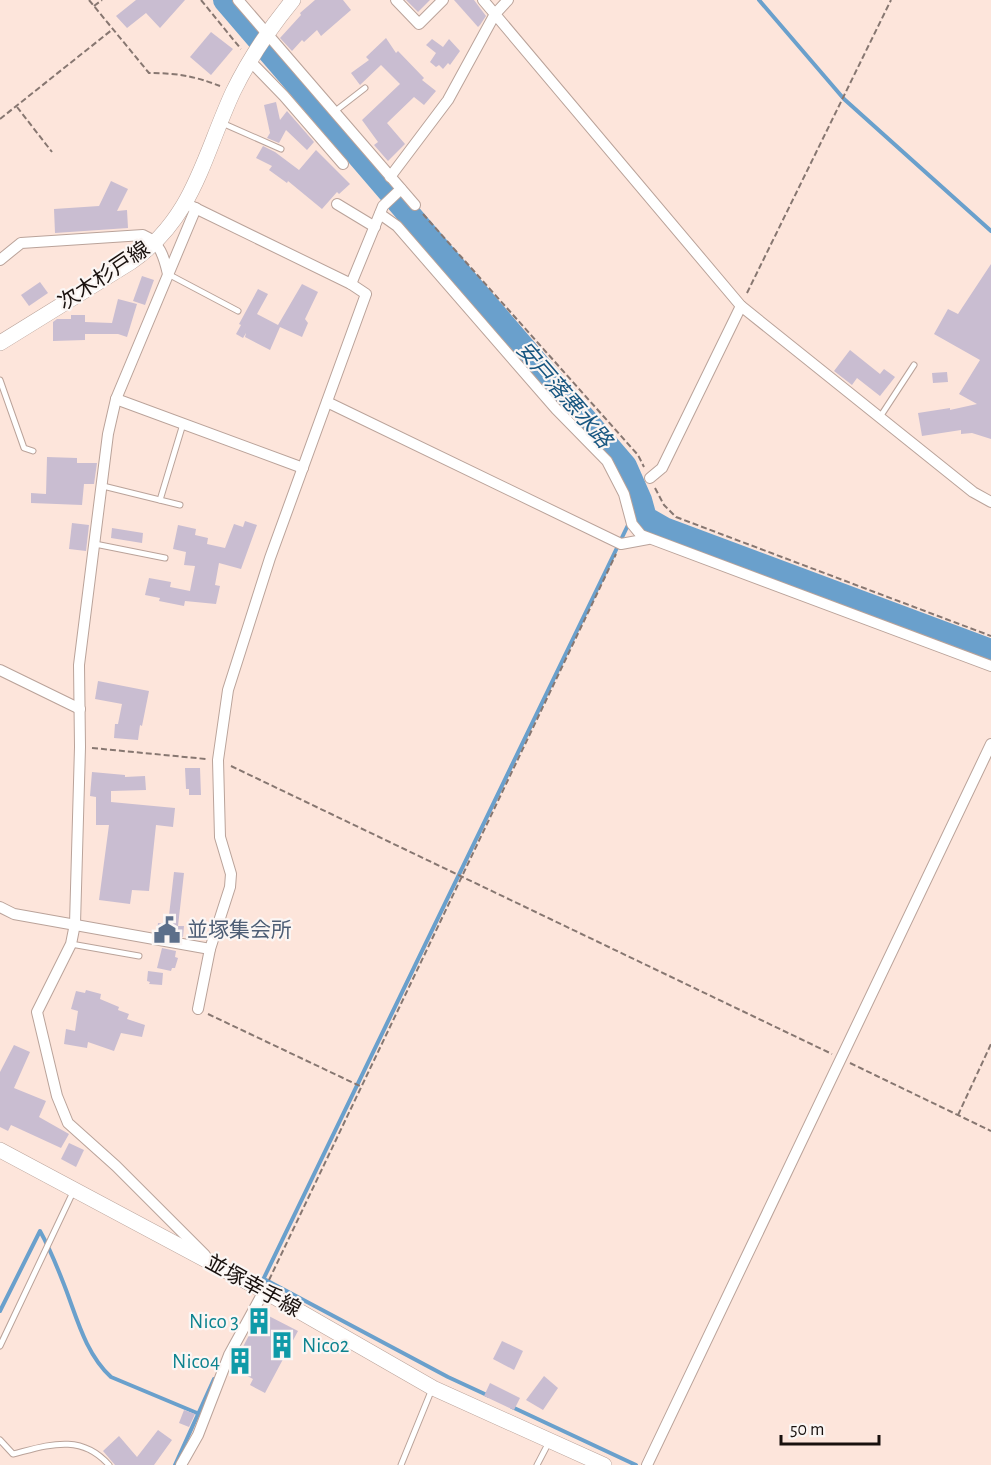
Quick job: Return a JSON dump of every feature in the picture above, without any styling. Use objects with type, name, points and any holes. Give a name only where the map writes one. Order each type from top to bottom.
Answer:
[{"type":"main road","points":[[268,34],[293,0]]},
{"type":"main road","name":"次木杉戸線","points":[[0,343],[132,261],[155,243],[191,206],[220,122],[250,61],[268,34]]},
{"type":"main road","name":"並塚幸手線","points":[[0,1150],[264,1291],[433,1388],[604,1465]]},
{"type":"street","points":[[238,0],[415,205]]},
{"type":"street","points":[[396,0],[419,24],[443,0]]},
{"type":"street","points":[[483,0],[741,306],[974,492],[991,502]]},
{"type":"street","points":[[390,177],[448,100],[495,14],[508,0]]},
{"type":"street","points":[[250,61],[343,164]]},
{"type":"street","points":[[351,284],[382,210],[401,189]]},
{"type":"street","points":[[337,204],[375,227]]},
{"type":"street","points":[[198,1009],[210,950],[230,887],[231,874],[220,837],[218,760],[228,690],[270,558],[366,294],[351,284],[191,206],[168,274],[116,399],[108,434],[79,665],[80,747],[75,924],[71,944],[37,1012],[57,1096],[68,1123],[116,1166],[214,1264]]},
{"type":"street","points":[[382,210],[556,409],[607,461],[624,494],[632,524],[636,531],[648,540],[991,666]]},
{"type":"street","points":[[0,260],[21,243],[143,235],[155,243],[164,257],[168,274]]},
{"type":"street","points":[[650,478],[662,468],[741,306]]},
{"type":"street","points":[[116,399],[303,468]]},
{"type":"street","points":[[327,402],[621,544],[648,540]]},
{"type":"street","points":[[0,670],[80,709]]},
{"type":"street","points":[[648,1463],[991,744]]},
{"type":"street","points":[[0,907],[14,914],[210,950]]},
{"type":"street","points":[[182,1465],[198,1435],[229,1355],[264,1291]]},
{"type":"lane","points":[[334,112],[365,88]]},
{"type":"lane","points":[[220,122],[281,149]]},
{"type":"lane","points":[[168,274],[238,311]]},
{"type":"lane","points":[[880,417],[914,365]]},
{"type":"lane","points":[[0,380],[24,448],[33,451]]},
{"type":"lane","points":[[160,500],[183,424]]},
{"type":"lane","points":[[103,486],[180,505]]},
{"type":"lane","points":[[95,544],[165,558]]},
{"type":"lane","points":[[71,944],[139,956]]},
{"type":"lane","points":[[0,1346],[74,1190]]},
{"type":"lane","points":[[401,1465],[433,1388]]},
{"type":"lane","points":[[0,1440],[13,1454],[57,1443],[76,1446],[98,1452],[109,1465]]},
{"type":"lane","points":[[537,1465],[550,1440]]},
{"type":"path","points":[[89,0],[149,73],[175,73],[195,77],[234,92]]},
{"type":"path","points":[[94,6],[102,0]]},
{"type":"path","points":[[201,0],[250,61]]},
{"type":"path","points":[[741,306],[891,0]]},
{"type":"path","points":[[0,119],[112,28]]},
{"type":"path","points":[[16,105],[52,152]]},
{"type":"path","points":[[264,1291],[621,544]]},
{"type":"path","points":[[80,747],[218,760],[991,1131]]},
{"type":"path","points":[[198,1009],[362,1087]]},
{"type":"path","points":[[958,1114],[991,1044]]},
{"type":"building","points":[[136,0],[185,0],[160,28],[146,13],[127,28],[116,16]]},
{"type":"building","points":[[315,0],[343,0],[351,10],[321,36],[317,30],[304,42],[302,40],[292,51],[280,38],[301,15],[300,13]]},
{"type":"building","points":[[406,0],[430,0],[418,12]]},
{"type":"building","points":[[454,0],[474,0],[486,16],[478,27]]},
{"type":"building","points":[[211,32],[233,49],[211,75],[190,57]]},
{"type":"building","points":[[386,38],[396,53],[398,51],[424,78],[422,80],[436,91],[424,105],[414,97],[387,123],[405,144],[388,161],[374,145],[378,142],[362,120],[400,84],[381,65],[360,85],[351,73],[369,60],[366,57]]},
{"type":"building","points":[[432,39],[443,47],[449,39],[460,51],[450,65],[448,63],[443,69],[430,62],[436,53],[426,45]]},
{"type":"building","points":[[276,102],[280,120],[287,111],[314,142],[307,150],[286,130],[279,143],[267,138],[270,133],[264,105]]},
{"type":"building","points":[[263,146],[299,170],[316,150],[350,184],[339,194],[337,192],[322,209],[288,181],[287,183],[269,170],[272,166],[256,158]]},
{"type":"building","points":[[111,181],[128,189],[117,211],[127,210],[128,228],[55,233],[54,209],[99,206]]},
{"type":"building","points":[[991,264],[991,439],[972,433],[961,434],[961,430],[922,436],[918,413],[950,408],[950,410],[977,404],[959,394],[980,360],[934,334],[948,309],[958,314]]},
{"type":"building","points":[[142,276],[154,280],[145,305],[133,301]]},
{"type":"building","points":[[40,282],[48,293],[29,306],[21,295]]},
{"type":"building","points":[[302,284],[318,292],[305,319],[308,323],[302,337],[280,327],[270,350],[245,337],[246,333],[243,338],[236,334],[258,289],[268,294],[257,314],[278,325]]},
{"type":"building","points":[[118,299],[137,304],[127,337],[118,334],[85,334],[85,340],[53,341],[53,322],[57,319],[71,319],[71,315],[85,315],[85,322],[112,323]]},
{"type":"building","points":[[850,350],[880,374],[884,369],[895,377],[880,396],[857,378],[852,385],[834,371]]},
{"type":"building","points":[[947,372],[948,382],[933,383],[932,373]]},
{"type":"building","points":[[47,457],[77,458],[77,463],[97,463],[94,484],[84,484],[82,505],[31,503],[31,493],[46,494]]},
{"type":"building","points":[[245,521],[257,525],[241,569],[219,563],[215,585],[220,586],[216,604],[185,601],[184,606],[159,601],[160,598],[145,595],[149,578],[171,582],[170,587],[190,591],[195,566],[184,565],[186,552],[173,549],[178,525],[196,529],[195,535],[208,538],[207,544],[225,548],[234,524],[243,527]]},
{"type":"building","points":[[72,523],[89,525],[86,551],[69,549]]},
{"type":"building","points":[[112,528],[143,533],[142,543],[111,538]]},
{"type":"building","points":[[98,681],[149,691],[138,740],[114,738],[115,724],[118,724],[122,704],[95,699]]},
{"type":"building","points":[[185,768],[200,768],[201,795],[189,795],[189,789],[186,789]]},
{"type":"building","points":[[92,772],[125,775],[125,777],[145,776],[146,790],[111,791],[111,802],[175,808],[173,827],[156,825],[149,891],[132,890],[130,904],[99,900],[109,825],[96,825],[96,797],[90,796]]},
{"type":"building","points":[[174,872],[184,873],[178,926],[184,926],[183,937],[157,932],[158,923],[168,924]]},
{"type":"building","points":[[162,948],[176,951],[175,957],[178,958],[175,968],[171,971],[157,968]]},
{"type":"building","points":[[148,971],[163,973],[162,985],[149,984]]},
{"type":"building","points":[[86,990],[101,994],[100,999],[129,1014],[127,1019],[145,1025],[142,1037],[121,1033],[114,1051],[88,1042],[87,1048],[64,1044],[66,1029],[75,1031],[78,1011],[71,1009],[76,991],[85,993]]},
{"type":"building","points":[[14,1045],[30,1052],[14,1088],[46,1101],[39,1117],[69,1134],[61,1148],[11,1125],[8,1131],[0,1127],[0,1072]]},
{"type":"building","points":[[69,1143],[84,1150],[76,1167],[61,1159]]},
{"type":"building","points":[[261,1312],[298,1331],[265,1393],[250,1385],[253,1379],[232,1368]]},
{"type":"building","points":[[502,1341],[523,1351],[514,1370],[493,1359]]},
{"type":"building","points":[[544,1376],[558,1388],[543,1410],[526,1400]]},
{"type":"building","points":[[490,1383],[520,1398],[514,1410],[484,1396]]},
{"type":"building","points":[[184,1410],[195,1414],[189,1427],[179,1423]]},
{"type":"building","points":[[158,1430],[172,1440],[154,1465],[115,1465],[103,1451],[119,1436],[137,1457]]},
{"type":"waterway","name":"安戸落悪水路","points":[[225,0],[625,466],[645,518],[664,529],[991,651]]},
{"type":"waterway","points":[[759,0],[844,99],[991,231]]},
{"type":"waterway","points":[[632,516],[640,500]]},
{"type":"waterway","points":[[260,1286],[629,523]]},
{"type":"waterway","points":[[0,1311],[40,1231],[58,1269],[87,1344],[102,1367],[111,1377],[197,1413]]},
{"type":"waterway","points":[[264,1279],[448,1377],[489,1396]]},
{"type":"waterway","points":[[175,1465],[214,1379]]},
{"type":"waterway","points":[[512,1407],[636,1465]]},
{"type":"place","name":"並塚集会所","points":[[167,930]]},
{"type":"place","name":"Nico 3","points":[[259,1321]]},
{"type":"place","name":"Nico2","points":[[282,1345]]},
{"type":"place","name":"Nico4","points":[[240,1361]]}]
